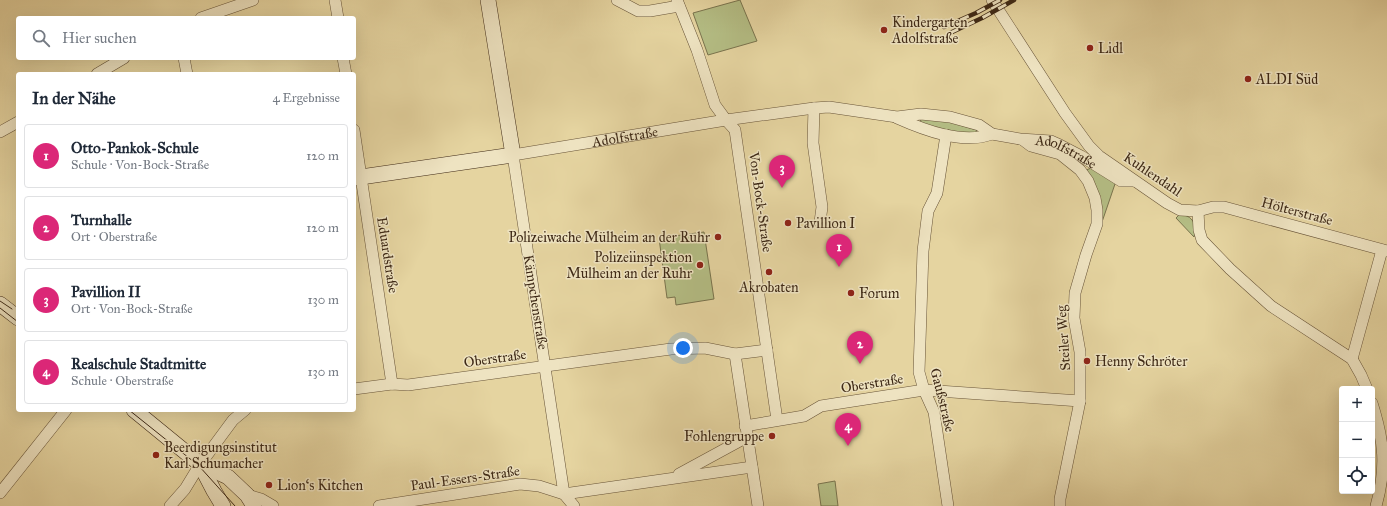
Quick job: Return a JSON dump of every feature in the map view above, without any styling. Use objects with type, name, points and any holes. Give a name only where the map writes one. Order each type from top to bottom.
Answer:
[{"type":"street","points":[[207,16],[253,0]]},
{"type":"street","points":[[335,0],[338,16]]},
{"type":"street","name":"Kämpchenstraße","points":[[488,0],[514,155],[564,494]]},
{"type":"street","points":[[617,0],[638,11],[650,11],[678,3]]},
{"type":"street","name":"Kuhlendahl","points":[[992,0],[1084,140],[1099,156],[1167,203],[1180,210],[1198,211]]},
{"type":"street","name":"Von-Bock-Straße","points":[[678,3],[697,50],[716,105],[735,130],[777,420]]},
{"type":"street","points":[[100,72],[121,60]]},
{"type":"street","points":[[184,60],[187,72]]},
{"type":"street","points":[[343,60],[346,72]]},
{"type":"street","name":"Adolfstraße","points":[[357,178],[514,155],[726,120],[829,107],[897,117],[921,114],[950,117],[980,125],[992,134],[1020,139],[1051,141],[1060,144],[1121,181],[1134,181]]},
{"type":"street","points":[[814,108],[813,143],[822,207],[820,222]]},
{"type":"street","name":"Adolfstraße","points":[[897,117],[918,128],[946,135],[975,138],[992,134]]},
{"type":"street","points":[[0,132],[16,123]]},
{"type":"street","name":"Gaußstraße","points":[[946,135],[937,194],[928,211],[923,251],[919,372],[924,390],[934,412],[948,506]]},
{"type":"street","name":"Steiler Weg","points":[[1020,139],[1031,146],[1060,154],[1080,170],[1088,181],[1095,198],[1097,210],[1097,224],[1086,254],[1075,293],[1074,318],[1080,352],[1080,401],[1060,499],[1060,506]]},
{"type":"street","name":"Eduardstraße","points":[[356,162],[357,178],[392,384]]},
{"type":"street","name":"Hölterstraße","points":[[1198,211],[1213,207],[1224,207],[1385,251]]},
{"type":"street","points":[[1198,211],[1199,230],[1202,240],[1230,269],[1272,306],[1352,359],[1366,386]]},
{"type":"street","points":[[1352,359],[1385,251]]},
{"type":"street","points":[[0,304],[16,316]]},
{"type":"street","name":"Oberstraße","points":[[356,389],[392,384],[408,385],[672,349],[705,348],[735,354],[767,350]]},
{"type":"street","points":[[735,354],[758,506]]},
{"type":"street","name":"Oberstraße","points":[[745,426],[804,416],[821,406],[924,390],[1080,401]]},
{"type":"street","points":[[0,493],[64,412]]},
{"type":"street","points":[[136,412],[200,464],[228,478],[251,500],[261,499],[273,506]]},
{"type":"street","points":[[170,506],[185,489],[200,464],[233,420],[243,412]]},
{"type":"street","points":[[1375,413],[1386,456],[1386,474],[1382,492],[1376,506]]},
{"type":"street","name":"Paul-Essers-Straße","points":[[673,477],[747,437]]},
{"type":"street","points":[[200,464],[223,506]]},
{"type":"street","name":"Paul-Essers-Straße","points":[[379,506],[520,484],[540,486],[564,494],[673,477],[752,467]]},
{"type":"street","points":[[564,494],[574,506]]},
{"type":"green space","points":[[740,0],[757,41],[708,55],[693,13]]},
{"type":"green space","points":[[937,118],[977,130],[975,134],[958,134],[920,123],[921,119]]},
{"type":"green space","points":[[1094,167],[1116,181],[1102,222],[1086,170]]},
{"type":"green space","points":[[1180,214],[1193,221],[1195,228],[1194,237],[1176,218]]},
{"type":"green space","points":[[704,232],[714,299],[676,305],[675,297],[667,298],[659,238]]},
{"type":"green space","points":[[835,481],[838,506],[821,506],[818,484]]},
{"type":"tram line","points":[[0,301],[12,309]]},
{"type":"tram line","points":[[0,308],[16,320]]},
{"type":"tram line","points":[[132,412],[199,466],[235,506]]},
{"type":"railway","points":[[944,27],[976,13],[1000,0]]},
{"type":"railway","points":[[950,33],[982,18],[1014,0]]},
{"type":"place","name":"Kindergarten Adolfstraße","points":[[884,30]]},
{"type":"place","name":"Lidl","points":[[1090,48]]},
{"type":"place","name":"ALDI Süd","points":[[1248,79]]},
{"type":"place","name":"Pavillion II","points":[[782,188]]},
{"type":"place","name":"Pavillion I","points":[[788,223]]},
{"type":"place","name":"Polizeiwache Mülheim an der Ruhr","points":[[718,237]]},
{"type":"place","name":"Polizeiinspektion Mülheim an der Ruhr","points":[[700,265]]},
{"type":"place","name":"Otto-Pankok-Schule","points":[[839,267]]},
{"type":"place","name":"Akrobaten","points":[[769,272]]},
{"type":"place","name":"Forum","points":[[851,293]]},
{"type":"place","name":"Henny Schröter","points":[[1087,361]]},
{"type":"place","name":"Turnhalle","points":[[860,364]]},
{"type":"place","name":"Fohlengruppe","points":[[772,436]]},
{"type":"place","name":"Realschule Stadtmitte","points":[[848,446]]},
{"type":"place","name":"Beerdigungsinstitut Karl Schumacher","points":[[156,455]]},
{"type":"place","name":"Lion‘s Kitchen","points":[[269,485]]}]
